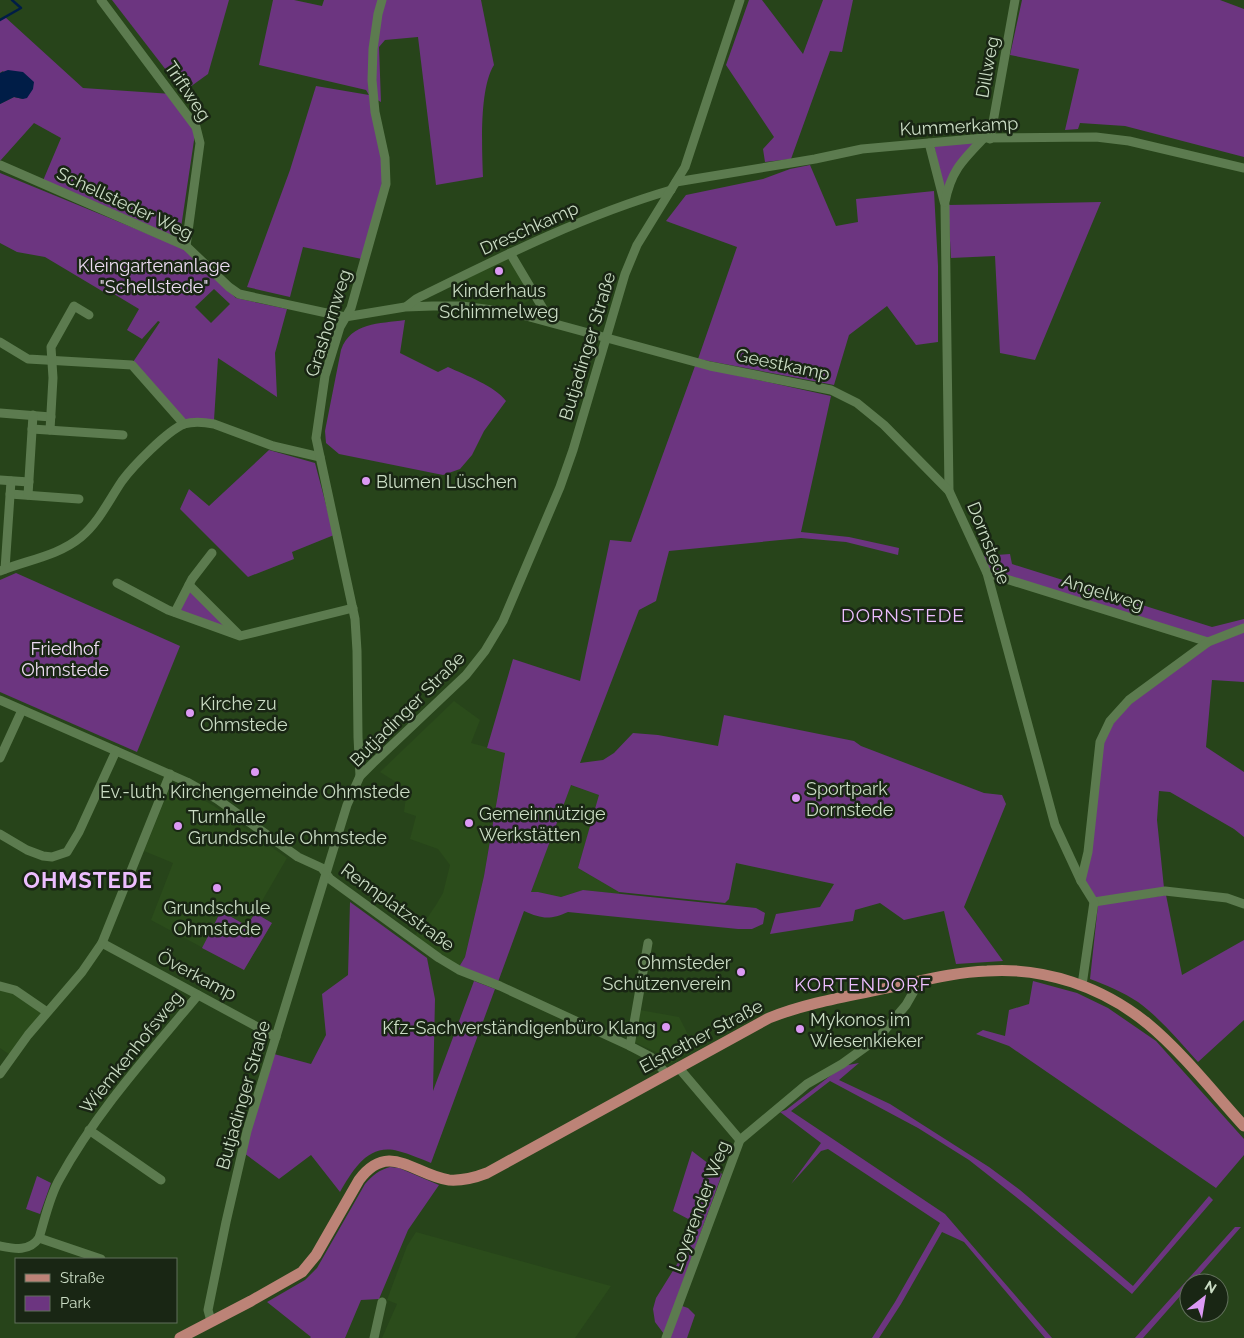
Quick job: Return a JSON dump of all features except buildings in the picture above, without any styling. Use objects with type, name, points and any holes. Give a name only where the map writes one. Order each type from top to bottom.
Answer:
[{"type":"main road","name":"Elsflether Straße","points":[[180,1338],[302,1272],[316,1255],[359,1180],[373,1166],[382,1162],[396,1161],[445,1179],[464,1180],[472,1178],[487,1172],[678,1067],[782,1013],[814,1004],[967,972],[1016,970],[1044,975],[1082,985],[1112,1000],[1149,1025],[1173,1048],[1244,1126]]},
{"type":"street","name":"Triftweg","points":[[101,0],[196,127],[200,153],[186,246]]},
{"type":"street","name":"Grashornweg","points":[[360,776],[358,651],[353,608],[316,438],[325,376],[340,327],[351,308],[386,184],[385,158],[375,112],[372,80],[373,49],[382,0]]},
{"type":"street","name":"Butjadinger Straße","points":[[212,1321],[208,1310],[242,1151],[347,805],[360,776],[466,675],[485,651],[498,629],[560,487],[631,260],[685,167],[740,0]]},
{"type":"street","name":"Dillweg","points":[[987,139],[1015,0]]},
{"type":"street","name":"Kummerkamp","points":[[674,186],[862,149],[987,139],[1096,137],[1129,141],[1244,168]]},
{"type":"street","name":"Dornstede","points":[[987,139],[962,161],[949,184],[945,205],[949,491],[987,573],[1056,825],[1081,881],[1094,902]]},
{"type":"street","name":"Dornstede","points":[[929,143],[945,205]]},
{"type":"street","name":"Schellsteder Weg","points":[[0,165],[186,246],[229,287],[239,294],[345,317],[405,307],[462,306],[515,313],[606,336]]},
{"type":"street","name":"Dreschkamp","points":[[405,307],[416,299],[510,253],[614,208],[674,186]]},
{"type":"street","points":[[510,253],[551,322]]},
{"type":"street","points":[[50,430],[53,378],[51,348],[74,306],[89,315]]},
{"type":"street","name":"Geestkamp","points":[[606,336],[710,366],[830,390],[856,403],[884,425],[949,491]]},
{"type":"street","points":[[0,342],[28,359],[132,365],[184,424]]},
{"type":"street","points":[[0,413],[51,417]]},
{"type":"street","points":[[28,495],[33,415]]},
{"type":"street","points":[[11,481],[2,570],[57,552],[82,536],[100,517],[128,473],[163,439],[184,424],[194,422],[209,423],[272,446],[320,457]]},
{"type":"street","points":[[32,429],[123,435]]},
{"type":"street","points":[[0,480],[29,482]]},
{"type":"street","points":[[10,494],[80,499]]},
{"type":"street","points":[[175,612],[189,585],[212,553]]},
{"type":"street","name":"Angelweg","points":[[987,573],[1208,642]]},
{"type":"street","points":[[117,583],[175,612],[240,636],[353,608]]},
{"type":"street","points":[[189,585],[240,636]]},
{"type":"street","points":[[1081,881],[1088,852],[1100,742],[1110,720],[1129,700],[1208,642],[1244,628]]},
{"type":"street","name":"Rennplatzstraße","points":[[0,700],[187,782],[217,799],[290,852],[322,868],[330,879],[439,958],[459,970],[499,985],[630,1046],[651,1057],[667,1074]]},
{"type":"street","points":[[0,758],[22,710]]},
{"type":"street","points":[[0,834],[27,850],[43,856],[52,857],[67,852],[79,832],[116,751]]},
{"type":"street","points":[[0,1074],[28,1035],[82,972],[102,943],[170,774]]},
{"type":"street","points":[[1082,985],[1094,902],[1165,891],[1227,898],[1244,904]]},
{"type":"street","name":"Överkamp","points":[[102,943],[276,1037]]},
{"type":"street","points":[[630,1046],[648,944]]},
{"type":"street","name":"Loyerender Weg","points":[[666,1338],[740,1140],[807,1084],[842,1064],[878,1038],[906,1005],[914,992],[914,983]]},
{"type":"street","points":[[0,986],[15,990],[47,1012]]},
{"type":"street","name":"Wiemkenhofsweg","points":[[39,1238],[58,1182],[89,1130],[112,1099],[198,995]]},
{"type":"street","points":[[678,1067],[740,1140]]},
{"type":"street","name":"Wiemkenhofsweg","points":[[89,1130],[161,1180]]},
{"type":"street","points":[[0,1246],[23,1249],[29,1247],[39,1238],[98,1258]]},
{"type":"street","points":[[374,1338],[382,1302]]},
{"type":"shaded area","name":"Kinderhaus Schimmelweg","points":[[508,257],[533,298],[515,309],[462,303],[453,285]]},
{"type":"shaded area","points":[[454,701],[480,720],[471,743],[505,752],[484,876],[465,957],[459,967],[414,937],[443,893],[450,865],[438,849],[410,839],[416,816],[404,812],[407,789],[380,772]]},
{"type":"shaded area","points":[[570,785],[600,795],[578,868],[619,892],[619,894],[583,890],[561,897],[531,892]]},
{"type":"shaded area","name":"Grundschule Ohmstede","points":[[181,787],[214,806],[287,858],[255,913],[272,923],[244,970],[151,920],[173,863],[144,851],[168,792]]},
{"type":"shaded area","points":[[3,986],[47,1012],[13,1057],[0,1048],[0,991]]},
{"type":"shaded area","points":[[640,1010],[679,1017],[695,1048],[669,1064],[656,1052],[634,1042]]},
{"type":"shaded area","points":[[416,1232],[611,1286],[575,1338],[382,1338],[397,1304],[387,1300],[407,1246]]},
{"type":"green space","points":[[112,0],[229,0],[208,74],[183,92]]},
{"type":"green space","points":[[273,0],[294,0],[322,6],[324,0],[481,0],[494,65],[489,76],[484,103],[482,135],[483,177],[436,185],[418,37],[385,40],[379,47],[381,102],[370,96],[383,169],[381,193],[362,259],[303,247],[290,297],[247,287],[290,170],[316,86],[369,95],[366,90],[259,65]]},
{"type":"green space","points":[[749,0],[762,0],[803,54],[823,0],[853,0],[842,52],[830,51],[791,159],[765,162],[763,149],[774,137],[726,65]]},
{"type":"green space","points":[[1022,0],[1220,0],[1244,9],[1244,157],[1125,126],[1080,123],[1078,129],[1065,130],[1079,69],[1010,55]]},
{"type":"green space","points":[[5,17],[83,88],[172,94],[196,127],[179,241],[42,183],[61,138],[34,123],[0,161],[0,104],[14,97],[23,99],[3,71],[0,73],[0,20]]},
{"type":"green space","points":[[978,141],[944,192],[934,145]]},
{"type":"green space","points":[[810,165],[836,226],[858,222],[856,199],[934,191],[938,266],[938,342],[916,345],[887,306],[849,335],[834,385],[698,359],[737,247],[666,221],[686,195],[763,179],[790,169]]},
{"type":"green space","name":"Kleingartenanlage \"Schellstede\"","points":[[0,173],[185,249],[236,298],[287,309],[275,353],[277,397],[218,358],[214,420],[185,421],[133,362],[160,322],[158,321],[142,339],[127,330],[139,309],[109,291],[107,294],[45,257],[17,252],[0,243]],"holes":[[[214,289],[230,304],[211,323],[195,307]]]},
{"type":"green space","points":[[1101,202],[1035,360],[1000,353],[995,256],[951,258],[948,205]]},
{"type":"green space","points":[[405,320],[400,353],[438,372],[448,367],[495,390],[506,401],[484,431],[472,455],[460,469],[443,475],[339,454],[326,443],[325,431],[341,350],[346,341],[359,329],[367,326]]},
{"type":"green space","points":[[695,366],[831,396],[801,532],[849,537],[899,548],[898,555],[846,542],[801,538],[669,551],[656,601],[639,610],[580,763],[603,760],[614,753],[633,733],[658,735],[718,746],[724,715],[854,741],[861,746],[984,793],[1002,795],[1006,804],[964,907],[1003,961],[956,964],[944,911],[904,920],[880,903],[855,910],[853,921],[770,934],[776,914],[820,907],[834,884],[736,863],[729,899],[725,903],[619,892],[578,868],[599,795],[571,785],[531,892],[561,897],[583,890],[756,908],[765,913],[763,924],[752,929],[738,929],[568,912],[546,918],[524,911],[498,982],[459,967],[465,957],[484,876],[505,753],[487,748],[513,659],[580,681],[610,540],[631,542]]},
{"type":"green space","points":[[269,450],[315,463],[334,535],[292,552],[294,559],[248,577],[180,509],[189,489],[209,506]]},
{"type":"green space","points":[[1010,554],[1012,564],[1212,627],[1244,619],[1244,626],[1209,639],[990,572],[983,556]]},
{"type":"green space","name":"Friedhof Ohmstede","points":[[16,573],[180,646],[137,752],[0,692],[0,580]]},
{"type":"green space","points":[[190,591],[229,628],[179,611]]},
{"type":"green space","points":[[1244,631],[1244,682],[1212,680],[1206,747],[1244,772],[1244,837],[1234,829],[1170,792],[1159,791],[1157,820],[1164,888],[1097,900],[1084,880],[1103,743],[1114,722],[1133,701],[1211,644]]},
{"type":"green space","points":[[1166,895],[1182,975],[1244,940],[1244,1020],[1198,1062],[1162,1023],[1138,1002],[1090,979],[1098,905]]},
{"type":"green space","points":[[350,902],[427,958],[435,999],[433,1091],[474,981],[495,989],[431,1163],[398,1151],[378,1151],[363,1160],[356,1167],[340,1192],[311,1155],[279,1179],[244,1153],[274,1054],[311,1064],[326,1035],[322,994],[348,975]]},
{"type":"green space","points":[[221,911],[247,926],[255,913],[272,923],[244,970],[202,948]]},
{"type":"green space","points":[[1033,981],[1077,993],[1108,1008],[1156,1041],[1244,1139],[1244,1155],[1216,1188],[1009,1046],[976,1034],[983,1030],[1005,1036],[1009,1010],[1029,1004]]},
{"type":"green space","points":[[859,1063],[839,1080],[890,1104],[989,1167],[1020,1190],[1133,1286],[1209,1196],[1213,1200],[1132,1294],[1030,1208],[969,1160],[918,1128],[830,1081],[791,1111],[945,1214],[1052,1338],[1045,1338],[964,1242],[942,1232],[901,1304],[879,1338],[872,1338],[940,1223],[828,1149],[821,1151],[791,1184],[821,1143],[780,1112],[786,1110],[843,1066]]},
{"type":"green space","points":[[692,1151],[722,1174],[664,1334],[655,1322],[653,1309],[656,1298],[684,1253],[694,1222],[673,1211]]},
{"type":"green space","points":[[390,1167],[399,1168],[439,1185],[408,1230],[379,1299],[361,1300],[345,1338],[310,1338],[267,1302],[305,1280],[317,1268],[365,1184],[376,1173]]},
{"type":"green space","points":[[37,1176],[51,1183],[40,1214],[26,1209]]},
{"type":"green space","points":[[1235,1227],[1241,1227],[1201,1273],[1194,1273]]},
{"type":"green space","points":[[1179,1289],[1179,1297],[1143,1338],[1135,1338]]},
{"type":"green space","points":[[682,1306],[688,1308],[695,1315],[687,1338],[669,1338]]},
{"type":"water","points":[[8,70],[23,72],[34,82],[33,89],[27,98],[14,97],[0,104],[0,73]]},
{"type":"waterway","points":[[0,20],[21,8],[12,0]]},
{"type":"place","name":"Kinderhaus Schimmelweg","points":[[499,271]]},
{"type":"place","name":"Blumen Lüschen","points":[[366,481]]},
{"type":"place","name":"Kirche zu Ohmstede","points":[[190,713]]},
{"type":"place","name":"Ev.-luth. Kirchengemeinde Ohmstede","points":[[255,772]]},
{"type":"place","name":"Sportpark Dornstede","points":[[796,798]]},
{"type":"place","name":"Gemeinnützige Werkstätten","points":[[469,823]]},
{"type":"place","name":"Turnhalle Grundschule Ohmstede","points":[[178,826]]},
{"type":"place","name":"Grundschule Ohmstede","points":[[217,888]]},
{"type":"place","name":"Ohmsteder Schützenverein","points":[[741,972]]},
{"type":"place","name":"Kfz-Sachverständigenbüro Klang","points":[[666,1027]]},
{"type":"place","name":"Mykonos im Wiesenkieker","points":[[800,1029]]},
{"type":"district","name":"DORNSTEDE","points":[[903,615]]},
{"type":"district","name":"OHMSTEDE","points":[[88,880]]},
{"type":"district","name":"KORTENDORF","points":[[863,984]]}]
